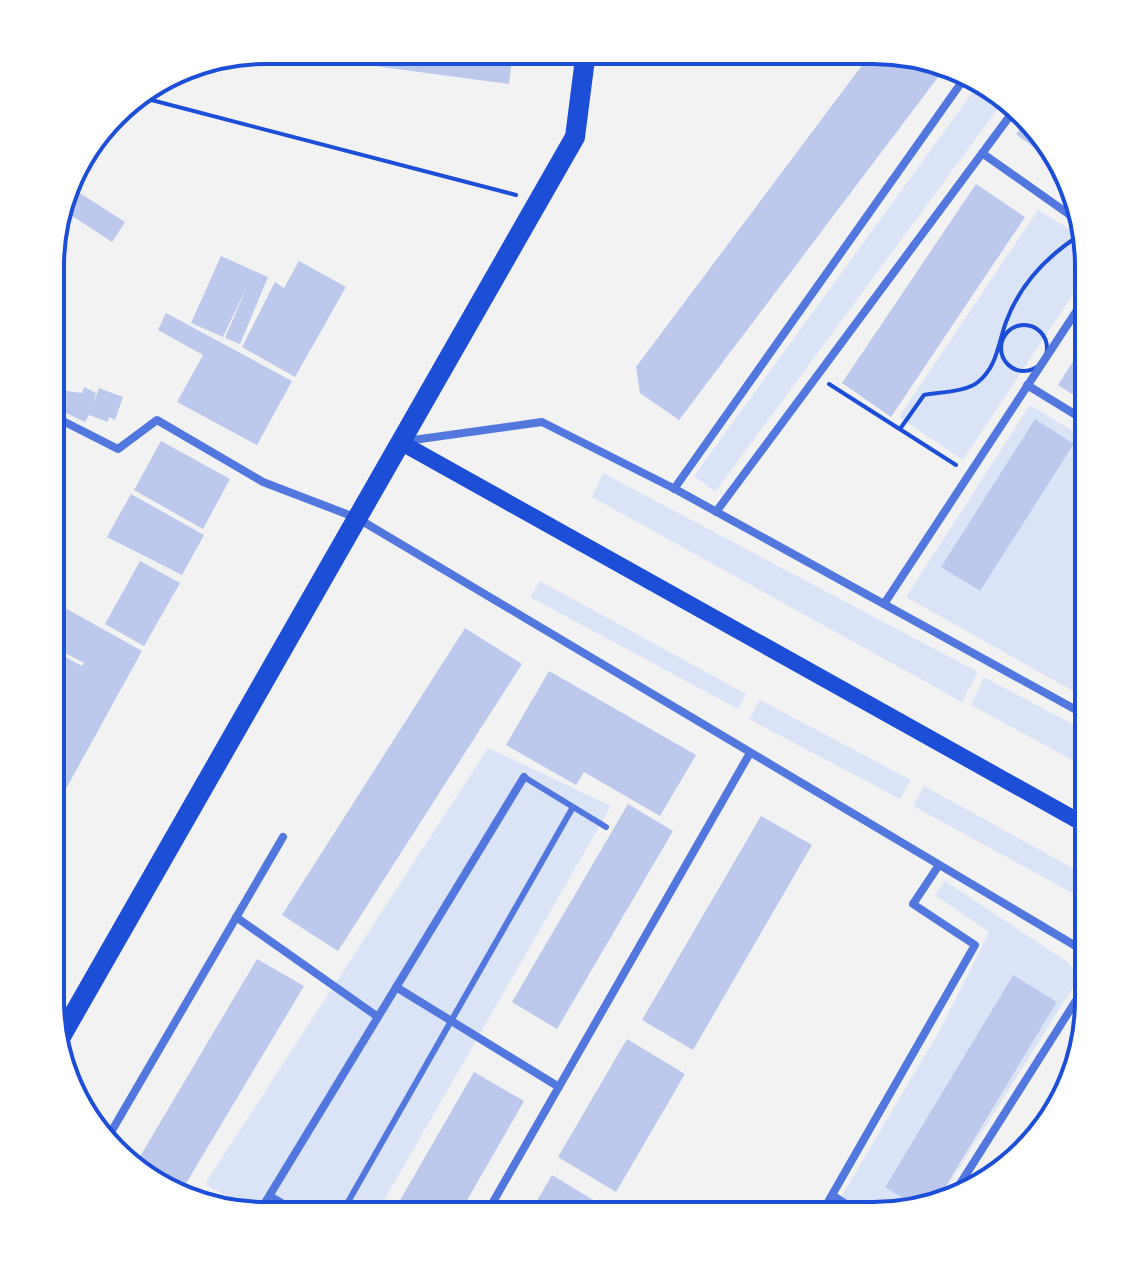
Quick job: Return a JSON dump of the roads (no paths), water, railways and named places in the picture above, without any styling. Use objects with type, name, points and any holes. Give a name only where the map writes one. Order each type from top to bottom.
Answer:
[{"type":"main road","points":[[66,1027],[575,137],[584,64]]},
{"type":"main road","points":[[400,442],[1075,819]]},
{"type":"street","points":[[674,489],[960,84]]},
{"type":"street","points":[[716,512],[1009,117]]},
{"type":"street","points":[[982,153],[1067,213]]},
{"type":"street","points":[[884,604],[1075,313]]},
{"type":"street","points":[[1027,385],[1075,414]]},
{"type":"street","points":[[64,422],[118,449],[157,420],[263,482],[357,518],[1075,946]]},
{"type":"street","points":[[400,442],[542,422],[674,489],[1075,709]]},
{"type":"street","points":[[493,1202],[750,753]]},
{"type":"street","points":[[266,1202],[524,777]]},
{"type":"street","points":[[112,1130],[283,837]]},
{"type":"street","points":[[828,1202],[975,945],[913,904],[939,865]]},
{"type":"street","points":[[236,917],[378,1017]]},
{"type":"street","points":[[396,987],[559,1087]]},
{"type":"street","points":[[962,1181],[1075,1002]]},
{"type":"street","points":[[832,1195],[843,1202]]},
{"type":"lane","points":[[524,777],[606,827]]},
{"type":"lane","points":[[348,1202],[573,807]]},
{"type":"lane","points":[[270,1195],[282,1202]]}]
